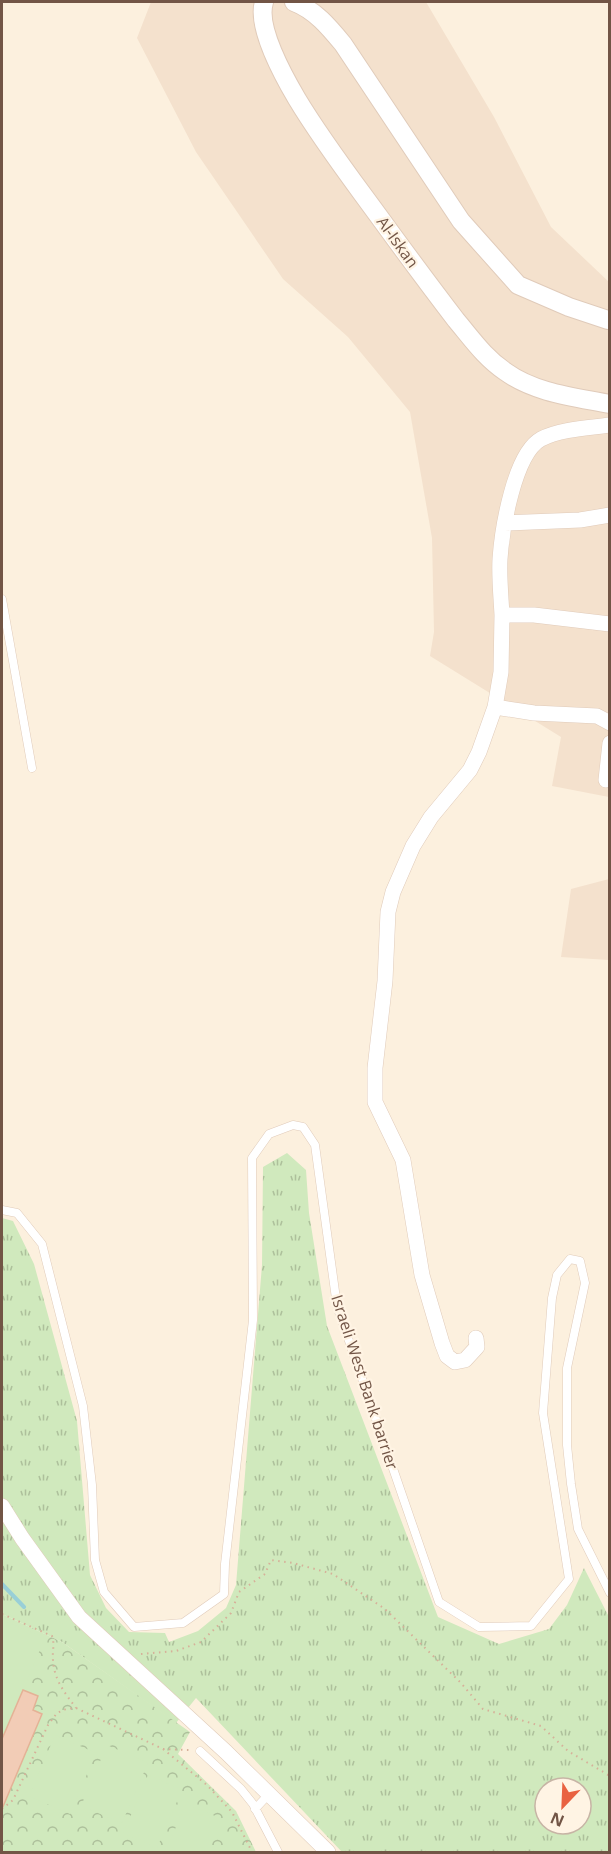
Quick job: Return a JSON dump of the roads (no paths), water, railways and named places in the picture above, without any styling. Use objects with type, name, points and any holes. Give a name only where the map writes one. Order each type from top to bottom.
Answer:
[{"type":"street","name":"Al-Iskan","points":[[264,2],[262,7],[268,40],[296,98],[426,282],[485,356],[507,373],[532,386],[609,404]]},
{"type":"street","points":[[294,2],[323,21],[343,44],[461,221],[518,285],[569,307],[608,320]]},
{"type":"street","points":[[476,1338],[477,1347],[465,1360],[455,1362],[447,1356],[422,1275],[403,1160],[375,1102],[375,1068],[385,981],[387,912],[413,846],[431,817],[470,770],[495,707],[501,672],[500,559],[512,490],[522,460],[531,447],[541,439],[609,425]]},
{"type":"street","points":[[505,523],[580,520],[609,515]]},
{"type":"street","points":[[502,615],[534,615],[609,624]]},
{"type":"street","points":[[495,707],[534,713],[597,716],[609,723]]},
{"type":"street","points":[[606,780],[609,743]]},
{"type":"street","points":[[2,1506],[22,1538],[79,1617],[226,1752],[328,1852]]},
{"type":"lane","points":[[2,599],[32,768]]},
{"type":"lane","name":"Israeli West Bank barrier","points":[[2,1209],[17,1213],[42,1244],[83,1406],[92,1485],[95,1560],[104,1592],[134,1627],[183,1623],[224,1594],[225,1564],[253,1320],[252,1158],[268,1134],[293,1125],[303,1126],[315,1145],[337,1306],[439,1602],[479,1627],[531,1626],[569,1579],[543,1413],[552,1298],[557,1275],[570,1259],[580,1261],[585,1283],[567,1368],[569,1465],[578,1529],[609,1593]]},
{"type":"lane","points":[[200,1751],[241,1789],[255,1809],[278,1852]]},
{"type":"lane","points":[[255,1809],[269,1794]]},
{"type":"waterway","points":[[2,1584],[24,1607]]}]
